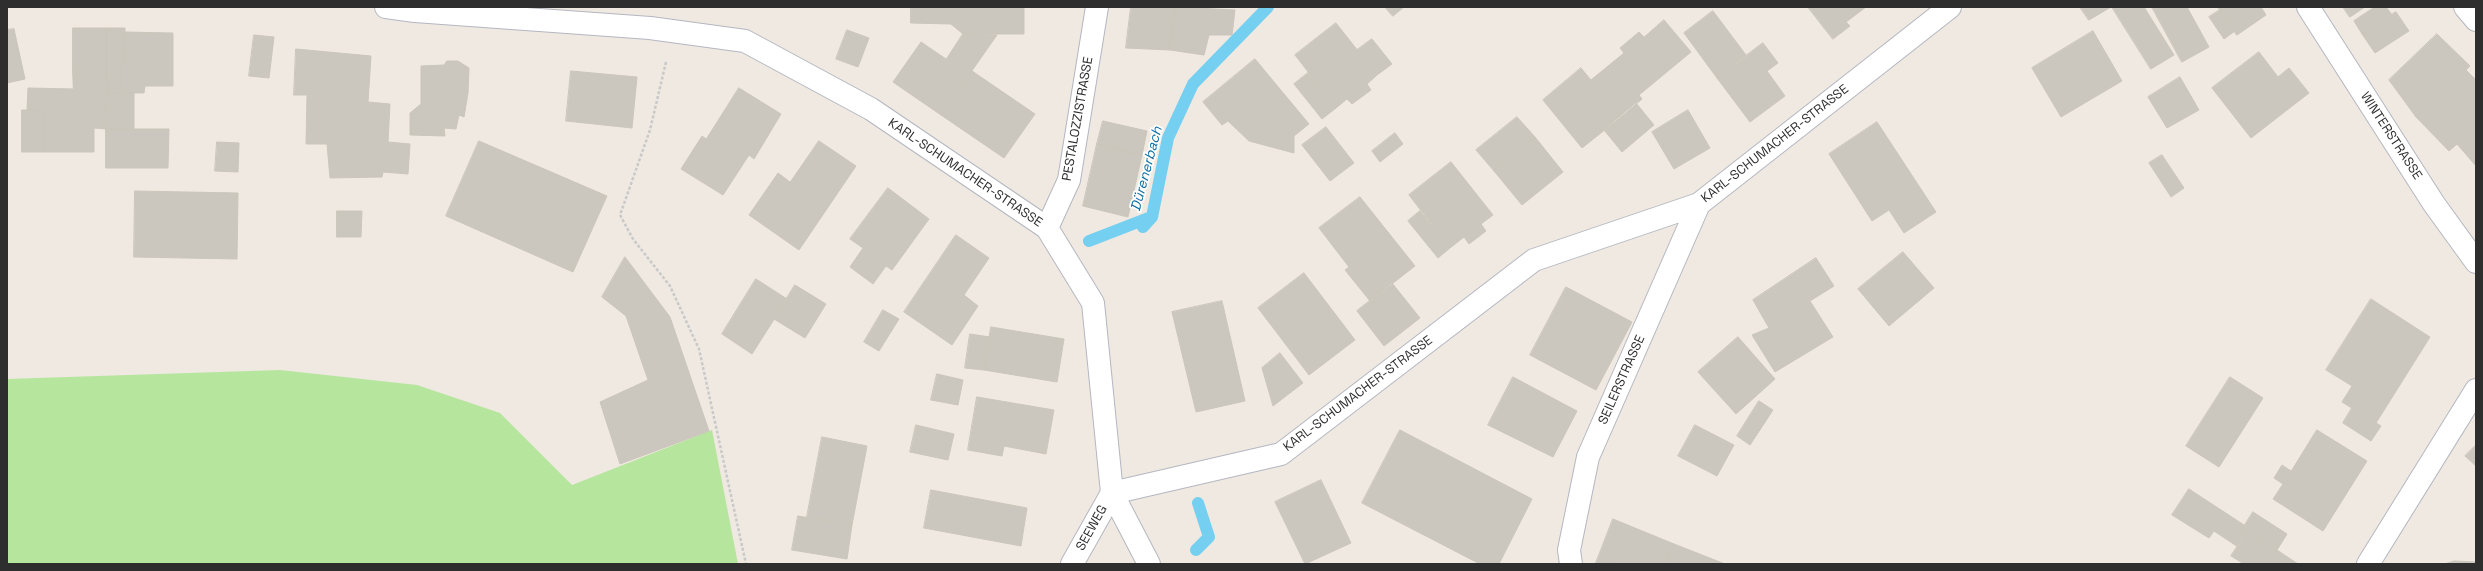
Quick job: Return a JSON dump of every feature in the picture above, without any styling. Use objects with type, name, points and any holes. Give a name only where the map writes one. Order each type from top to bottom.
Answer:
[{"type":"street","name":"KARL-SCHUMACHER-STRASSE","points":[[386,7],[674,31],[745,41],[871,109],[1047,228],[1093,303],[1112,493],[1281,454],[1534,260],[1699,204],[1950,7]]},
{"type":"street","name":"PESTALOZZISTRASSE","points":[[1047,228],[1069,180],[1097,7]]},
{"type":"street","name":"WINTERSTRASSE","points":[[2308,7],[2434,204],[2476,262]]},
{"type":"street","points":[[2465,7],[2476,20]]},
{"type":"street","name":"SEILERSTRASSE","points":[[1571,564],[1569,550],[1588,457],[1699,204]]},
{"type":"street","points":[[2368,564],[2476,390]]},
{"type":"street","points":[[1112,493],[1149,564]]},
{"type":"street","name":"SEEWEG","points":[[1072,564],[1112,493]]},
{"type":"path","points":[[674,31],[650,130],[620,215],[633,239],[670,286],[699,349],[746,564]]},
{"type":"green space","points":[[280,370],[417,385],[500,413],[572,485],[712,430],[738,564],[7,564],[7,379]]},
{"type":"building","points":[[911,7],[1024,7],[1024,34],[963,34],[951,24],[911,23]]},
{"type":"building","points":[[1131,7],[1175,7],[1170,50],[1126,48]]},
{"type":"building","points":[[1175,7],[1235,10],[1232,35],[1209,35],[1204,55],[1170,50]]},
{"type":"building","points":[[1385,7],[1404,7],[1393,16]]},
{"type":"building","points":[[1808,7],[1866,7],[1846,22],[1850,26],[1833,39]]},
{"type":"building","points":[[2080,7],[2111,7],[2089,20]]},
{"type":"building","points":[[2112,7],[2144,7],[2174,55],[2151,69]]},
{"type":"building","points":[[2152,7],[2187,7],[2209,47],[2182,62]]},
{"type":"building","points":[[2218,7],[2261,7],[2266,15],[2237,35]]},
{"type":"building","points":[[2343,7],[2365,7],[2350,17]]},
{"type":"building","points":[[2375,7],[2386,7],[2392,15],[2362,34],[2354,21]]},
{"type":"building","points":[[2220,10],[2235,31],[2224,39],[2209,17]]},
{"type":"building","points":[[1713,11],[1746,55],[1717,78],[1684,33]]},
{"type":"building","points":[[2396,12],[2409,31],[2375,53],[2362,34]]},
{"type":"building","points":[[1664,20],[1691,52],[1639,95],[1642,99],[1621,117],[1591,80],[1624,53],[1620,48],[1639,32],[1644,37]]},
{"type":"building","points":[[1336,23],[1377,75],[1367,84],[1371,90],[1352,104],[1347,99],[1336,108],[1295,55]]},
{"type":"building","points":[[73,28],[107,28],[107,72],[73,72]]},
{"type":"building","points":[[107,28],[125,28],[125,63],[121,63],[121,93],[107,93]]},
{"type":"building","points":[[14,29],[25,79],[7,83],[7,30]]},
{"type":"building","points":[[847,30],[869,38],[858,67],[836,59]]},
{"type":"building","points":[[2093,31],[2122,81],[2061,117],[2032,68]]},
{"type":"building","points":[[125,32],[173,33],[173,86],[145,86],[144,93],[121,93],[121,63],[125,63]]},
{"type":"building","points":[[963,34],[997,35],[941,115],[893,82],[921,42],[946,59]]},
{"type":"building","points":[[2437,34],[2470,66],[2416,117],[2389,80]]},
{"type":"building","points":[[254,35],[274,37],[269,78],[249,76]]},
{"type":"building","points":[[1372,39],[1392,64],[1377,75],[1357,50]]},
{"type":"building","points":[[1763,43],[1778,63],[1767,71],[1785,96],[1750,122],[1717,78]]},
{"type":"building","points":[[296,49],[371,56],[368,102],[390,104],[388,142],[410,144],[408,174],[383,172],[382,177],[330,178],[327,144],[306,144],[307,95],[294,95]]},
{"type":"building","points":[[2259,52],[2278,77],[2289,68],[2309,93],[2251,138],[2212,88]]},
{"type":"building","points":[[1255,59],[1309,124],[1294,136],[1294,153],[1249,141],[1228,121],[1222,125],[1203,102]]},
{"type":"building","points":[[447,61],[458,61],[469,68],[468,93],[464,117],[459,115],[456,129],[444,128],[445,136],[410,135],[410,113],[421,104],[421,66],[444,65]]},
{"type":"building","points":[[1581,68],[1621,117],[1582,148],[1543,100]]},
{"type":"building","points":[[2466,70],[2476,80],[2476,166],[2457,144],[2449,151],[2416,117]]},
{"type":"building","points":[[571,71],[637,77],[632,128],[566,121]]},
{"type":"building","points":[[972,71],[1035,114],[1004,158],[941,115]]},
{"type":"building","points":[[73,72],[107,72],[106,129],[94,128],[94,152],[45,152],[45,110],[27,110],[28,88],[73,89]]},
{"type":"building","points":[[1308,73],[1336,108],[1322,119],[1294,84]]},
{"type":"building","points":[[2180,77],[2199,110],[2167,128],[2148,97]]},
{"type":"building","points":[[739,88],[781,114],[754,159],[749,155],[723,195],[681,169],[702,136],[706,139]]},
{"type":"building","points":[[107,93],[134,93],[134,129],[106,129]]},
{"type":"building","points":[[1636,103],[1654,125],[1622,152],[1604,130]]},
{"type":"building","points":[[22,110],[45,110],[45,152],[22,152]]},
{"type":"building","points":[[1688,110],[1710,148],[1674,169],[1652,132]]},
{"type":"building","points":[[1517,117],[1535,137],[1494,171],[1476,150]]},
{"type":"building","points":[[1103,121],[1147,131],[1142,155],[1097,144]]},
{"type":"building","points":[[1877,122],[1936,212],[1904,233],[1889,210],[1872,221],[1829,154]]},
{"type":"building","points":[[1326,127],[1354,163],[1330,181],[1302,145]]},
{"type":"building","points":[[106,129],[169,129],[168,168],[106,168]]},
{"type":"building","points":[[1395,133],[1403,144],[1380,162],[1372,151]]},
{"type":"building","points":[[1535,137],[1563,172],[1522,205],[1494,171]]},
{"type":"building","points":[[479,141],[607,196],[573,272],[446,216]]},
{"type":"building","points":[[819,141],[856,166],[799,250],[749,215],[778,173],[790,182]]},
{"type":"building","points":[[217,142],[239,143],[238,172],[215,171]]},
{"type":"building","points":[[1097,144],[1142,155],[1128,217],[1083,206]]},
{"type":"building","points":[[2162,155],[2184,188],[2171,197],[2149,163]]},
{"type":"building","points":[[1451,162],[1493,215],[1481,224],[1486,231],[1469,244],[1464,237],[1450,248],[1409,195]]},
{"type":"building","points":[[888,188],[929,219],[892,270],[886,266],[873,284],[850,267],[863,248],[850,239]]},
{"type":"building","points":[[135,191],[238,193],[237,259],[134,257]]},
{"type":"building","points":[[1360,197],[1415,266],[1370,301],[1345,270],[1349,267],[1319,228]]},
{"type":"building","points":[[337,211],[362,211],[361,237],[337,237]]},
{"type":"building","points":[[1420,211],[1450,248],[1438,258],[1408,221]]},
{"type":"building","points":[[956,235],[989,258],[964,295],[978,306],[952,345],[904,312]]},
{"type":"building","points":[[1903,252],[1934,288],[1889,326],[1858,289]]},
{"type":"building","points":[[625,257],[670,317],[709,431],[620,464],[600,402],[648,380],[626,316],[602,297]]},
{"type":"building","points":[[1816,258],[1834,286],[1810,301],[1833,337],[1775,372],[1752,335],[1769,328],[1753,300]]},
{"type":"building","points":[[1304,273],[1355,340],[1309,375],[1258,308]]},
{"type":"building","points":[[756,279],[787,299],[752,354],[722,334]]},
{"type":"building","points":[[1392,283],[1420,318],[1384,346],[1357,311]]},
{"type":"building","points":[[795,285],[826,304],[805,338],[774,319]]},
{"type":"building","points":[[1566,287],[1632,322],[1596,390],[1530,355]]},
{"type":"building","points":[[2371,299],[2430,337],[2376,423],[2342,402],[2352,386],[2326,370]]},
{"type":"building","points":[[1222,301],[1245,401],[1196,412],[1172,312]]},
{"type":"building","points":[[883,310],[899,319],[879,351],[864,342]]},
{"type":"building","points":[[991,327],[1064,339],[1057,382],[984,370]]},
{"type":"building","points":[[970,334],[990,337],[984,370],[965,368]]},
{"type":"building","points":[[1738,337],[1775,379],[1736,414],[1698,372]]},
{"type":"building","points":[[1280,353],[1303,383],[1273,406],[1262,368]]},
{"type":"building","points":[[937,374],[963,380],[958,405],[931,400]]},
{"type":"building","points":[[1513,377],[1577,411],[1553,457],[1488,425]]},
{"type":"building","points":[[2230,377],[2263,398],[2219,467],[2186,446]]},
{"type":"building","points":[[977,397],[1054,410],[1046,454],[1004,446],[1002,456],[968,450]]},
{"type":"building","points":[[1759,401],[1773,410],[1750,445],[1737,436]]},
{"type":"building","points":[[2352,408],[2381,426],[2371,441],[2343,423]]},
{"type":"building","points":[[916,425],[954,434],[948,460],[910,452]]},
{"type":"building","points":[[1695,425],[1734,445],[1717,476],[1678,456]]},
{"type":"building","points":[[1400,430],[1532,499],[1499,564],[1480,564],[1362,503]]},
{"type":"building","points":[[2317,430],[2367,461],[2323,531],[2273,499],[2283,484],[2274,478],[2282,465],[2291,471]]},
{"type":"building","points":[[822,437],[867,446],[852,525],[807,517]]},
{"type":"building","points":[[2476,445],[2476,466],[2465,456]]},
{"type":"building","points":[[1321,480],[1351,543],[1305,564],[1275,502]]},
{"type":"building","points":[[2189,489],[2244,525],[2243,528],[2248,531],[2238,547],[2214,531],[2209,538],[2172,515]]},
{"type":"building","points":[[931,490],[1027,508],[1021,546],[924,528]]},
{"type":"building","points":[[2253,512],[2287,534],[2277,550],[2243,528]]},
{"type":"building","points":[[798,516],[852,525],[847,559],[792,550]]},
{"type":"building","points":[[1613,519],[1674,544],[1665,564],[1596,563]]},
{"type":"building","points":[[2248,531],[2298,564],[2244,564],[2231,556]]},
{"type":"building","points":[[1674,544],[1725,564],[1665,564]]},
{"type":"building","points":[[2454,561],[2476,562],[2476,564],[2445,564]]},
{"type":"waterway","name":"Dürenerbach","points":[[1143,227],[1152,217],[1168,138],[1193,84],[1268,7]]},
{"type":"waterway","points":[[1089,241],[1151,217]]},
{"type":"waterway","name":"Dürenerbach","points":[[1196,550],[1209,537],[1198,503]]}]
